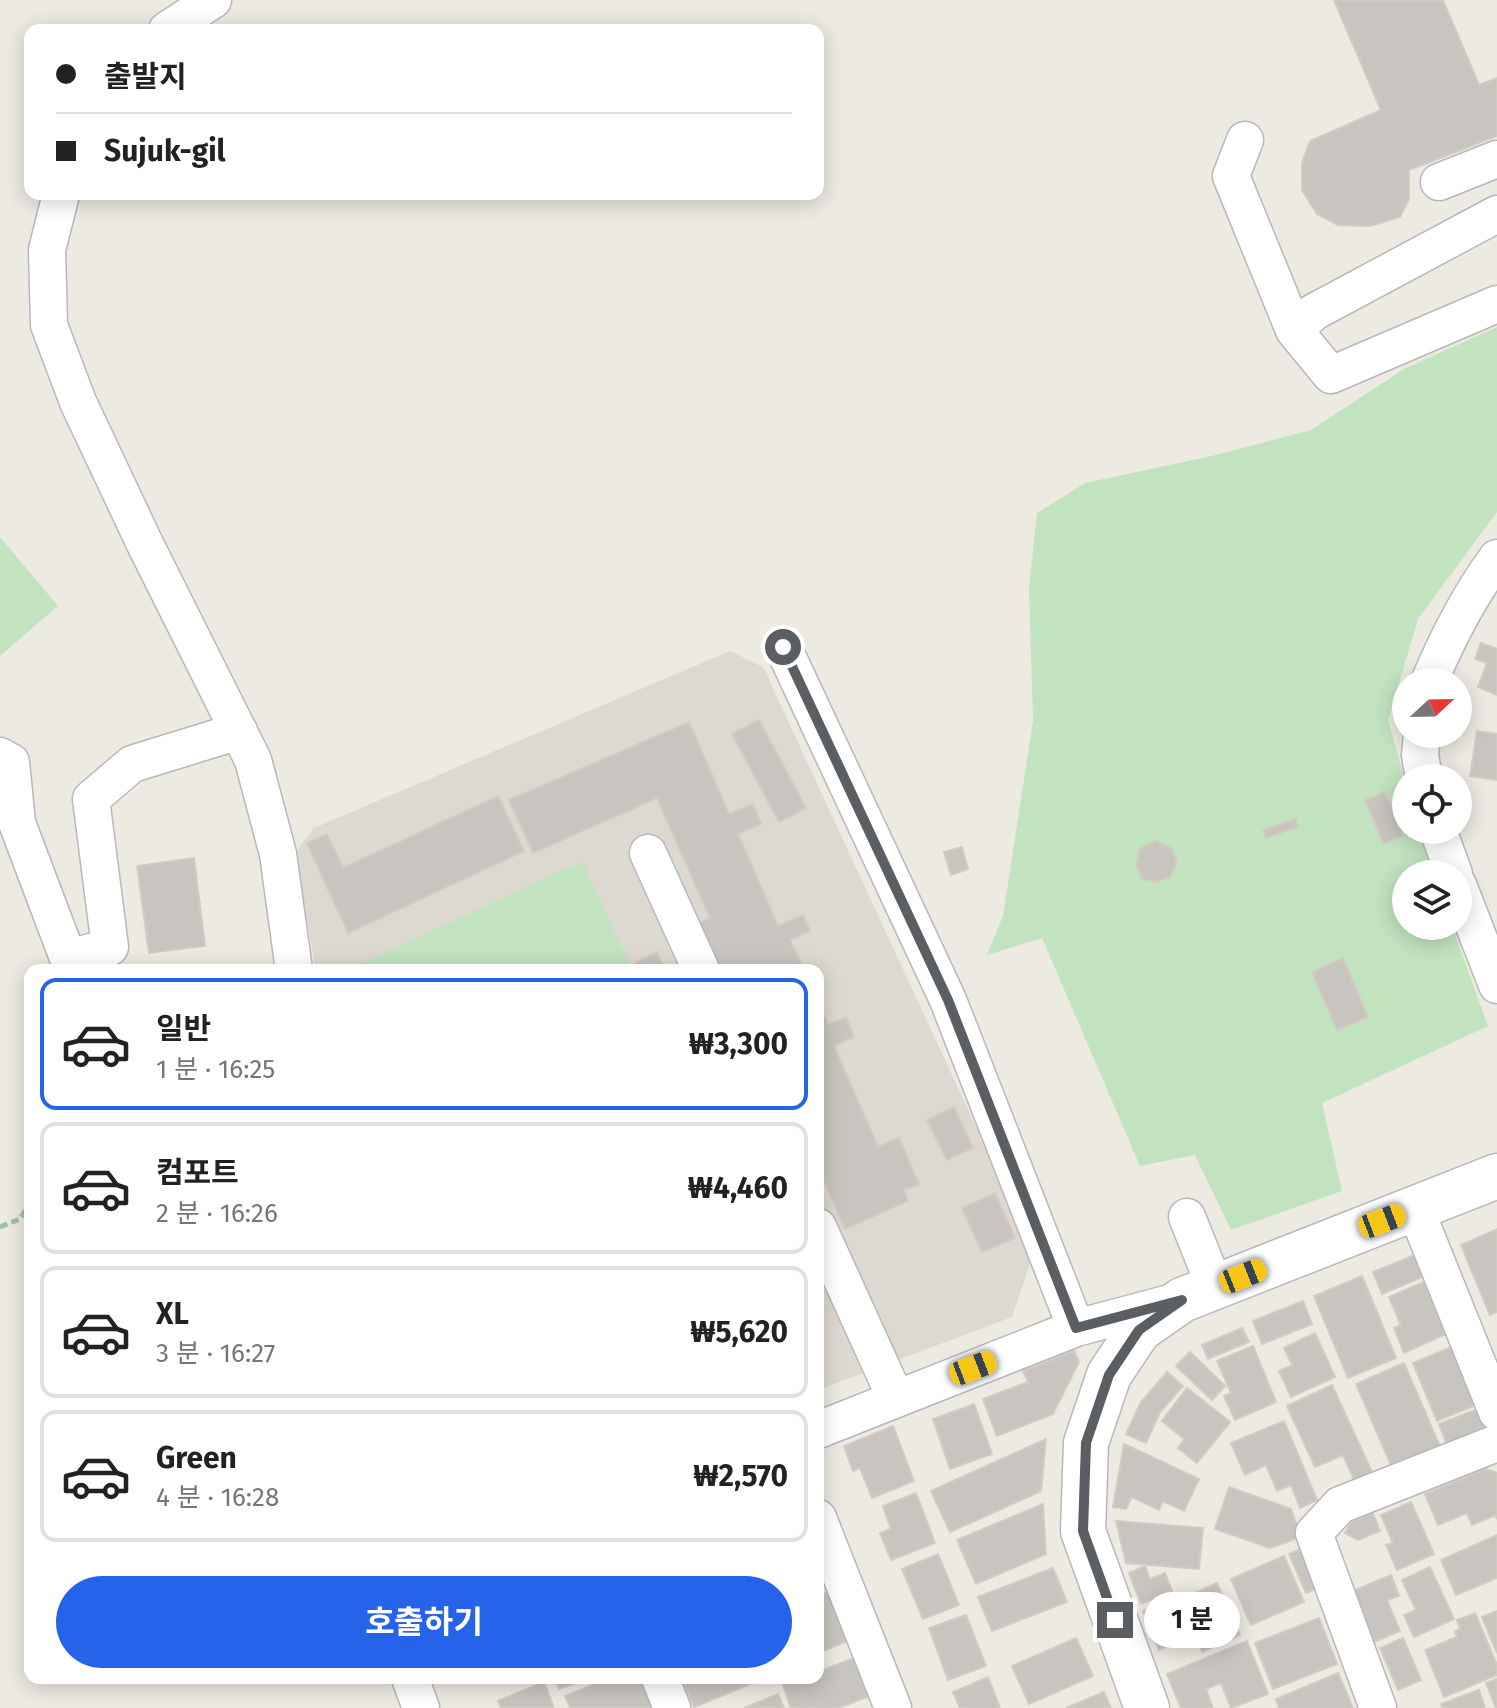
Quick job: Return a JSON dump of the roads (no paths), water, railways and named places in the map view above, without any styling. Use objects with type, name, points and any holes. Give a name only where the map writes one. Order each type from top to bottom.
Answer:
[{"type":"street","points":[[176,24],[213,0]]},
{"type":"street","points":[[1245,140],[1231,176],[1294,330],[1331,375],[1497,304]]},
{"type":"street","points":[[1439,182],[1497,159]]},
{"type":"street","points":[[60,200],[47,250],[49,325],[78,402],[253,760],[278,854],[293,964]]},
{"type":"street","points":[[1294,330],[1314,312],[1497,214]]},
{"type":"street","points":[[1435,668],[1444,645],[1497,558]]},
{"type":"street","points":[[783,647],[948,1000],[1076,1328]]},
{"type":"street","points":[[0,756],[11,762],[17,823],[68,958],[110,947],[91,799],[132,764],[239,731]]},
{"type":"street","points":[[648,853],[698,964]]},
{"type":"street","points":[[1475,901],[1497,985]]},
{"type":"street","points":[[824,1428],[1076,1328],[1198,1294],[1497,1176]]},
{"type":"street","points":[[1415,1208],[1497,1412]]},
{"type":"street","points":[[1187,1217],[1198,1294]]},
{"type":"street","points":[[824,1240],[896,1399]]},
{"type":"street","points":[[1147,1708],[1083,1531],[1086,1443],[1109,1375],[1139,1330],[1198,1294]]},
{"type":"street","points":[[1378,1708],[1314,1533],[1340,1505],[1497,1443]]},
{"type":"street","points":[[824,1533],[893,1708]]},
{"type":"street","points":[[412,1684],[421,1708]]},
{"type":"street","points":[[662,1684],[672,1708]]}]
